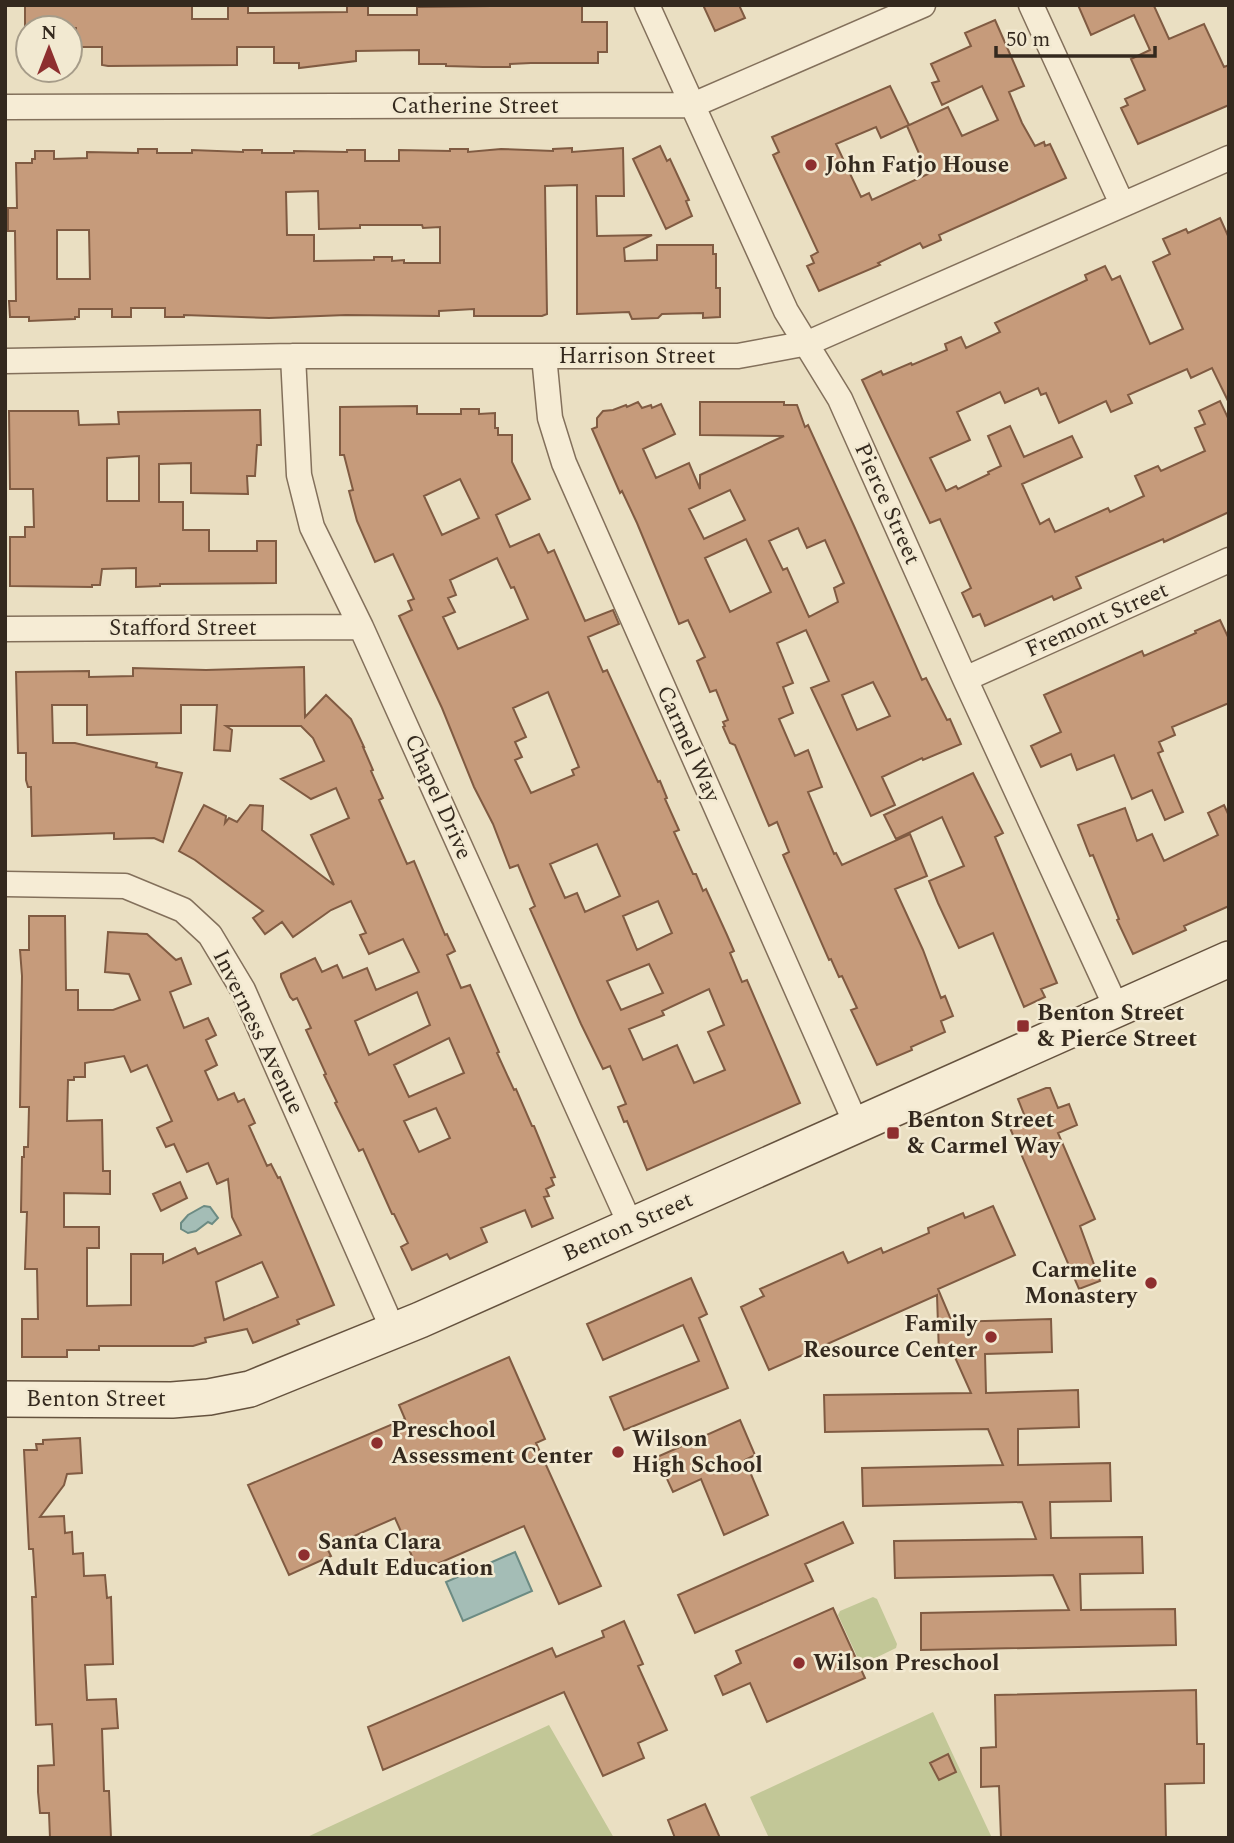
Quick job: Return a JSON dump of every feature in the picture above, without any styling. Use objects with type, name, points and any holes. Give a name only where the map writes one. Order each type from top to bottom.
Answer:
[{"type":"main road","name":"Benton Street","points":[[5,1399],[172,1400],[209,1397],[250,1389],[394,1332],[1229,959]]},
{"type":"street","name":"Pierce Street","points":[[647,5],[786,311],[840,399],[1117,1009]]},
{"type":"street","name":"Catherine Street","points":[[5,107],[693,106],[923,5]]},
{"type":"street","points":[[1031,5],[1122,204]]},
{"type":"street","name":"Harrison Street","points":[[5,361],[293,356],[738,356],[808,343],[1229,158]]},
{"type":"street","name":"Chapel Drive","points":[[293,356],[299,475],[312,527],[361,627],[631,1226]]},
{"type":"street","name":"Carmel Way","points":[[544,356],[550,418],[564,463],[857,1126]]},
{"type":"street","name":"Fremont Street","points":[[965,679],[1229,560]]},
{"type":"street","name":"Stafford Street","points":[[5,629],[361,627]]},
{"type":"street","name":"Inverness Avenue","points":[[5,884],[125,886],[183,910],[210,935],[243,990],[394,1332]]},
{"type":"green space","points":[[873,1597],[877,1599],[897,1644],[896,1648],[863,1664],[860,1663],[838,1615],[840,1611]]},
{"type":"green space","points":[[933,1712],[992,1838],[769,1838],[750,1797]]},
{"type":"green space","points":[[549,1725],[614,1838],[305,1838]]},
{"type":"water","points":[[204,1206],[210,1207],[218,1218],[212,1224],[208,1222],[196,1231],[188,1233],[181,1229],[181,1223],[188,1215]]},
{"type":"water","points":[[515,1552],[532,1591],[463,1621],[446,1582]]},
{"type":"building","points":[[25,5],[192,5],[192,19],[228,19],[228,5],[248,5],[248,13],[347,12],[347,5],[368,5],[368,15],[417,15],[417,7],[582,5],[582,22],[607,22],[607,52],[598,52],[598,63],[531,63],[510,64],[510,67],[483,67],[419,64],[419,50],[356,51],[356,61],[299,68],[299,63],[274,63],[274,47],[237,47],[237,65],[108,66],[102,65],[102,47],[84,47],[84,14],[25,14]]},
{"type":"building","points":[[703,5],[739,5],[745,18],[715,31]]},
{"type":"building","points":[[1078,5],[1156,5],[1154,6],[1169,39],[1204,24],[1224,67],[1229,65],[1229,105],[1138,144],[1121,108],[1128,105],[1125,99],[1145,90],[1131,59],[1150,50],[1134,15],[1091,35]]},
{"type":"building","points":[[995,20],[1024,86],[1009,92],[1022,123],[1035,146],[1044,142],[1045,146],[1050,144],[1066,178],[939,235],[941,240],[923,248],[920,243],[878,263],[880,265],[819,291],[807,266],[814,263],[811,256],[818,252],[773,155],[779,152],[772,137],[890,86],[909,125],[881,138],[876,127],[836,144],[861,197],[869,193],[872,200],[928,174],[907,126],[948,107],[962,136],[998,120],[982,86],[942,105],[932,83],[939,81],[931,64],[971,46],[965,33]]},
{"type":"building","points":[[660,146],[667,161],[670,159],[689,200],[686,201],[692,216],[666,229],[633,159]]},
{"type":"building","points":[[572,148],[572,152],[623,148],[624,196],[596,196],[597,236],[652,235],[624,248],[625,261],[657,260],[657,245],[713,245],[713,254],[716,254],[716,288],[720,288],[720,317],[703,318],[703,313],[662,314],[658,318],[632,319],[629,312],[577,314],[577,185],[545,186],[547,314],[542,316],[474,316],[474,309],[439,311],[439,316],[165,317],[165,308],[131,308],[131,317],[112,317],[112,309],[79,309],[79,317],[75,319],[29,321],[29,317],[10,317],[9,301],[16,301],[15,231],[8,231],[8,208],[17,208],[16,163],[32,163],[35,151],[54,151],[54,159],[87,158],[87,152],[138,153],[138,149],[157,149],[157,153],[192,153],[192,150],[294,153],[365,150],[365,161],[399,161],[399,150],[468,149],[468,152]],"holes":[[[318,191],[319,229],[360,228],[360,225],[440,227],[440,263],[404,263],[404,260],[392,261],[392,257],[314,261],[314,235],[287,235],[286,192]],[[57,230],[89,230],[90,279],[57,279]]]},
{"type":"building","points":[[1220,218],[1229,238],[1229,403],[1212,368],[1191,378],[1187,369],[1128,395],[1132,403],[1111,412],[1106,401],[1059,423],[1046,393],[1041,395],[1038,388],[1005,403],[1000,392],[957,412],[970,440],[930,458],[946,491],[956,486],[958,489],[1001,466],[988,436],[1010,426],[1024,457],[1072,436],[1082,457],[1022,484],[1040,524],[1049,519],[1055,532],[1108,508],[1110,512],[1144,496],[1135,476],[1158,466],[1161,471],[1205,451],[1195,428],[1205,424],[1199,411],[1220,401],[1229,420],[1229,512],[1164,542],[1163,539],[1076,577],[1081,588],[1054,600],[1052,596],[985,626],[980,614],[973,617],[962,593],[971,588],[940,519],[930,523],[862,380],[881,371],[883,375],[911,363],[912,365],[947,350],[945,344],[961,337],[966,348],[1000,332],[995,323],[1087,280],[1085,275],[1105,266],[1112,280],[1120,276],[1150,344],[1183,329],[1153,262],[1170,254],[1163,239],[1186,229],[1188,233]]},
{"type":"building","points":[[638,402],[642,408],[661,404],[675,434],[643,449],[656,478],[689,463],[700,489],[700,475],[784,436],[700,435],[700,402],[784,402],[784,405],[797,405],[922,680],[926,678],[961,744],[923,760],[922,758],[882,777],[895,805],[871,816],[811,688],[829,681],[806,630],[777,643],[793,683],[783,687],[793,713],[779,719],[795,756],[808,750],[822,787],[808,792],[834,854],[836,853],[842,865],[910,834],[927,876],[895,889],[941,998],[945,996],[953,1016],[941,1021],[945,1032],[877,1065],[851,1010],[857,1008],[842,976],[839,977],[831,959],[829,960],[783,855],[789,852],[777,822],[769,826],[735,745],[730,743],[723,727],[723,722],[728,720],[716,690],[710,692],[697,661],[705,657],[688,620],[679,624],[637,523],[622,491],[620,493],[592,429],[597,427],[597,418],[603,411],[626,405],[627,407]],"holes":[[[730,490],[745,520],[704,539],[689,509]],[[798,528],[807,548],[825,540],[844,583],[834,588],[838,602],[809,617],[787,568],[783,570],[769,541]],[[746,539],[771,592],[730,612],[705,558]],[[873,682],[890,716],[857,730],[842,695]]]},
{"type":"building","points":[[417,406],[417,414],[461,414],[461,409],[479,409],[479,414],[495,413],[498,435],[512,435],[512,462],[530,499],[496,515],[510,547],[539,534],[548,553],[554,550],[585,621],[613,610],[619,624],[588,637],[603,672],[607,670],[658,782],[660,781],[679,830],[674,832],[693,874],[696,874],[703,891],[706,889],[734,951],[730,953],[742,982],[747,980],[800,1103],[647,1170],[627,1121],[624,1122],[618,1107],[626,1104],[610,1066],[603,1069],[581,1024],[530,909],[535,906],[518,865],[510,868],[442,708],[399,616],[412,610],[408,601],[414,599],[393,554],[375,562],[357,521],[344,455],[340,455],[340,407]],"holes":[[[460,479],[479,518],[442,535],[424,496]],[[497,558],[528,619],[458,649],[443,617],[455,612],[448,598],[456,595],[450,580]],[[548,692],[579,767],[572,770],[574,775],[531,793],[515,760],[522,757],[515,742],[526,737],[513,708]],[[597,844],[620,896],[585,912],[577,893],[565,898],[550,864]],[[658,901],[672,933],[637,950],[623,916]],[[649,964],[663,993],[621,1010],[607,981]],[[709,989],[724,1025],[708,1032],[725,1070],[694,1083],[677,1045],[643,1060],[629,1029],[664,1015],[662,1011]]]},
{"type":"building","points":[[260,410],[261,445],[257,445],[255,476],[247,476],[248,494],[191,493],[191,463],[159,464],[159,502],[183,502],[183,530],[209,530],[209,551],[257,551],[257,541],[276,541],[276,583],[160,584],[136,587],[136,568],[102,569],[100,585],[92,587],[10,586],[10,537],[25,537],[25,527],[34,527],[33,489],[10,489],[9,411],[78,411],[79,425],[119,424],[118,412]],"holes":[[[139,456],[139,501],[107,501],[107,458]]]},
{"type":"building","points":[[1220,620],[1229,639],[1229,703],[1172,727],[1175,735],[1159,742],[1163,751],[1158,753],[1183,812],[1165,820],[1152,790],[1132,799],[1114,755],[1077,770],[1071,754],[1041,767],[1031,746],[1061,732],[1044,695],[1142,651],[1144,656]]},
{"type":"building","points":[[304,667],[305,717],[326,695],[351,719],[383,798],[379,800],[407,864],[414,861],[445,935],[447,934],[455,951],[447,955],[461,988],[470,985],[499,1052],[497,1053],[534,1126],[555,1177],[551,1178],[554,1185],[546,1189],[549,1196],[544,1197],[553,1218],[532,1227],[525,1210],[481,1228],[487,1242],[450,1259],[447,1254],[412,1270],[401,1247],[408,1243],[363,1149],[359,1151],[335,1103],[337,1102],[324,1075],[326,1074],[306,1030],[311,1028],[297,998],[293,1000],[290,997],[281,977],[281,974],[315,958],[322,972],[337,965],[343,978],[367,968],[376,990],[419,972],[403,939],[369,954],[360,935],[366,933],[351,901],[331,910],[293,937],[282,922],[265,934],[253,918],[263,911],[179,851],[204,805],[226,816],[225,823],[229,818],[237,822],[250,805],[263,806],[262,830],[334,885],[311,835],[349,818],[336,788],[311,799],[281,779],[324,761],[313,738],[301,726],[226,726],[232,730],[230,751],[214,750],[217,705],[181,705],[181,733],[87,735],[87,705],[52,705],[53,743],[75,743],[157,763],[156,767],[182,773],[163,842],[154,838],[114,839],[114,833],[32,836],[31,787],[28,787],[26,780],[26,753],[18,753],[16,672],[89,671],[89,677],[133,676],[133,668],[206,670]],"holes":[[[417,992],[430,1025],[369,1055],[355,1021]],[[449,1038],[464,1073],[409,1097],[394,1065]],[[436,1108],[450,1138],[419,1152],[404,1121]]]},
{"type":"building","points":[[973,773],[1003,833],[995,837],[1057,983],[1041,989],[1045,997],[1024,1007],[993,933],[959,948],[938,903],[929,881],[964,866],[942,817],[896,839],[884,815]]},
{"type":"building","points":[[1224,805],[1229,816],[1229,906],[1184,926],[1186,930],[1133,954],[1078,825],[1125,808],[1137,841],[1152,834],[1164,861],[1218,835],[1208,813]]},
{"type":"building","points":[[29,916],[65,916],[66,990],[78,990],[78,1010],[113,1010],[140,1000],[129,974],[105,972],[108,932],[147,934],[176,960],[181,958],[191,984],[170,992],[184,1028],[208,1018],[216,1035],[206,1040],[217,1065],[205,1071],[218,1100],[234,1093],[238,1102],[244,1099],[255,1123],[249,1126],[267,1166],[271,1164],[278,1178],[280,1177],[334,1305],[297,1320],[299,1324],[253,1343],[247,1329],[205,1338],[206,1342],[193,1346],[99,1346],[99,1350],[67,1350],[67,1357],[22,1357],[22,1319],[38,1319],[37,1269],[25,1269],[27,1212],[21,1212],[22,1157],[24,1147],[28,1147],[29,1107],[20,1107],[20,950],[29,950]],"holes":[[[124,1056],[131,1072],[147,1065],[172,1121],[157,1128],[166,1147],[174,1144],[187,1172],[208,1163],[217,1184],[228,1179],[232,1217],[241,1235],[198,1254],[195,1248],[163,1263],[163,1254],[131,1254],[131,1305],[87,1306],[87,1248],[99,1248],[99,1227],[64,1227],[64,1193],[110,1194],[110,1171],[103,1171],[102,1120],[67,1121],[68,1080],[85,1077],[85,1063]],[[262,1262],[278,1297],[224,1320],[216,1282]]]},
{"type":"building","points":[[1050,1088],[1058,1108],[1069,1104],[1077,1125],[1058,1133],[1095,1219],[1080,1226],[1100,1281],[1079,1289],[1010,1128],[1027,1122],[1018,1099]]},
{"type":"building","points":[[180,1182],[187,1198],[161,1211],[153,1194]]},
{"type":"building","points":[[993,1206],[1015,1255],[938,1289],[952,1322],[1051,1319],[1052,1352],[985,1354],[986,1393],[1078,1390],[1079,1427],[1018,1429],[1018,1465],[1110,1463],[1111,1501],[1050,1502],[1051,1538],[1142,1537],[1143,1573],[1080,1574],[1081,1610],[1175,1609],[1176,1645],[921,1650],[921,1613],[1069,1610],[1053,1575],[895,1578],[894,1541],[1036,1539],[1022,1502],[863,1506],[862,1468],[1003,1465],[988,1429],[825,1432],[824,1395],[971,1393],[954,1355],[939,1355],[937,1295],[769,1370],[741,1307],[764,1296],[760,1289],[843,1252],[848,1263],[881,1248],[883,1253],[929,1233],[928,1228],[963,1213],[965,1218]]},
{"type":"building","points":[[691,1278],[707,1314],[699,1318],[728,1388],[624,1430],[610,1397],[699,1361],[683,1325],[603,1360],[587,1324]]},
{"type":"building","points":[[509,1357],[545,1439],[536,1443],[601,1586],[559,1604],[524,1526],[419,1572],[395,1518],[327,1548],[331,1556],[289,1575],[248,1485],[405,1419],[399,1405]]},
{"type":"building","points":[[740,1420],[755,1455],[745,1460],[768,1515],[724,1535],[701,1479],[673,1492],[657,1457]]},
{"type":"building","points":[[80,1438],[82,1473],[67,1474],[64,1485],[40,1517],[64,1516],[65,1533],[72,1532],[73,1554],[83,1553],[84,1576],[105,1575],[107,1598],[111,1597],[113,1664],[85,1665],[87,1700],[116,1699],[118,1728],[102,1729],[104,1791],[109,1791],[111,1838],[50,1838],[49,1813],[40,1813],[38,1792],[38,1766],[54,1765],[52,1724],[36,1725],[32,1597],[36,1597],[33,1549],[29,1549],[24,1450],[37,1450],[36,1444],[43,1444],[43,1440]]},
{"type":"building","points":[[843,1522],[853,1543],[805,1564],[813,1581],[695,1633],[678,1595]]},
{"type":"building","points":[[833,1608],[865,1678],[767,1722],[750,1683],[723,1695],[715,1676],[741,1663],[736,1651]]},
{"type":"building","points":[[624,1621],[643,1664],[638,1666],[667,1730],[638,1743],[644,1758],[603,1776],[564,1692],[383,1770],[368,1727],[552,1648],[556,1657],[604,1637],[602,1631]]},
{"type":"building","points":[[1196,1690],[1197,1744],[1204,1744],[1204,1783],[1165,1784],[1166,1838],[1001,1838],[999,1786],[981,1787],[981,1748],[996,1747],[995,1695]]},
{"type":"building","points":[[948,1754],[956,1772],[939,1780],[930,1763]]},
{"type":"building","points":[[705,1804],[720,1838],[675,1838],[668,1820]]},
{"type":"place","name":"John Fatjo House","points":[[811,165]]},
{"type":"place","name":"Benton Street & Pierce Street","points":[[1023,1026]]},
{"type":"place","name":"Benton Street & Carmel Way","points":[[893,1133]]},
{"type":"place","name":"Carmelite Monastery","points":[[1151,1283]]},
{"type":"place","name":"Family Resource Center","points":[[991,1337]]},
{"type":"place","name":"Preschool Assessment Center","points":[[377,1443]]},
{"type":"place","name":"Wilson High School","points":[[618,1452]]},
{"type":"place","name":"Santa Clara Adult Education","points":[[304,1555]]},
{"type":"place","name":"Wilson Preschool","points":[[799,1663]]}]
